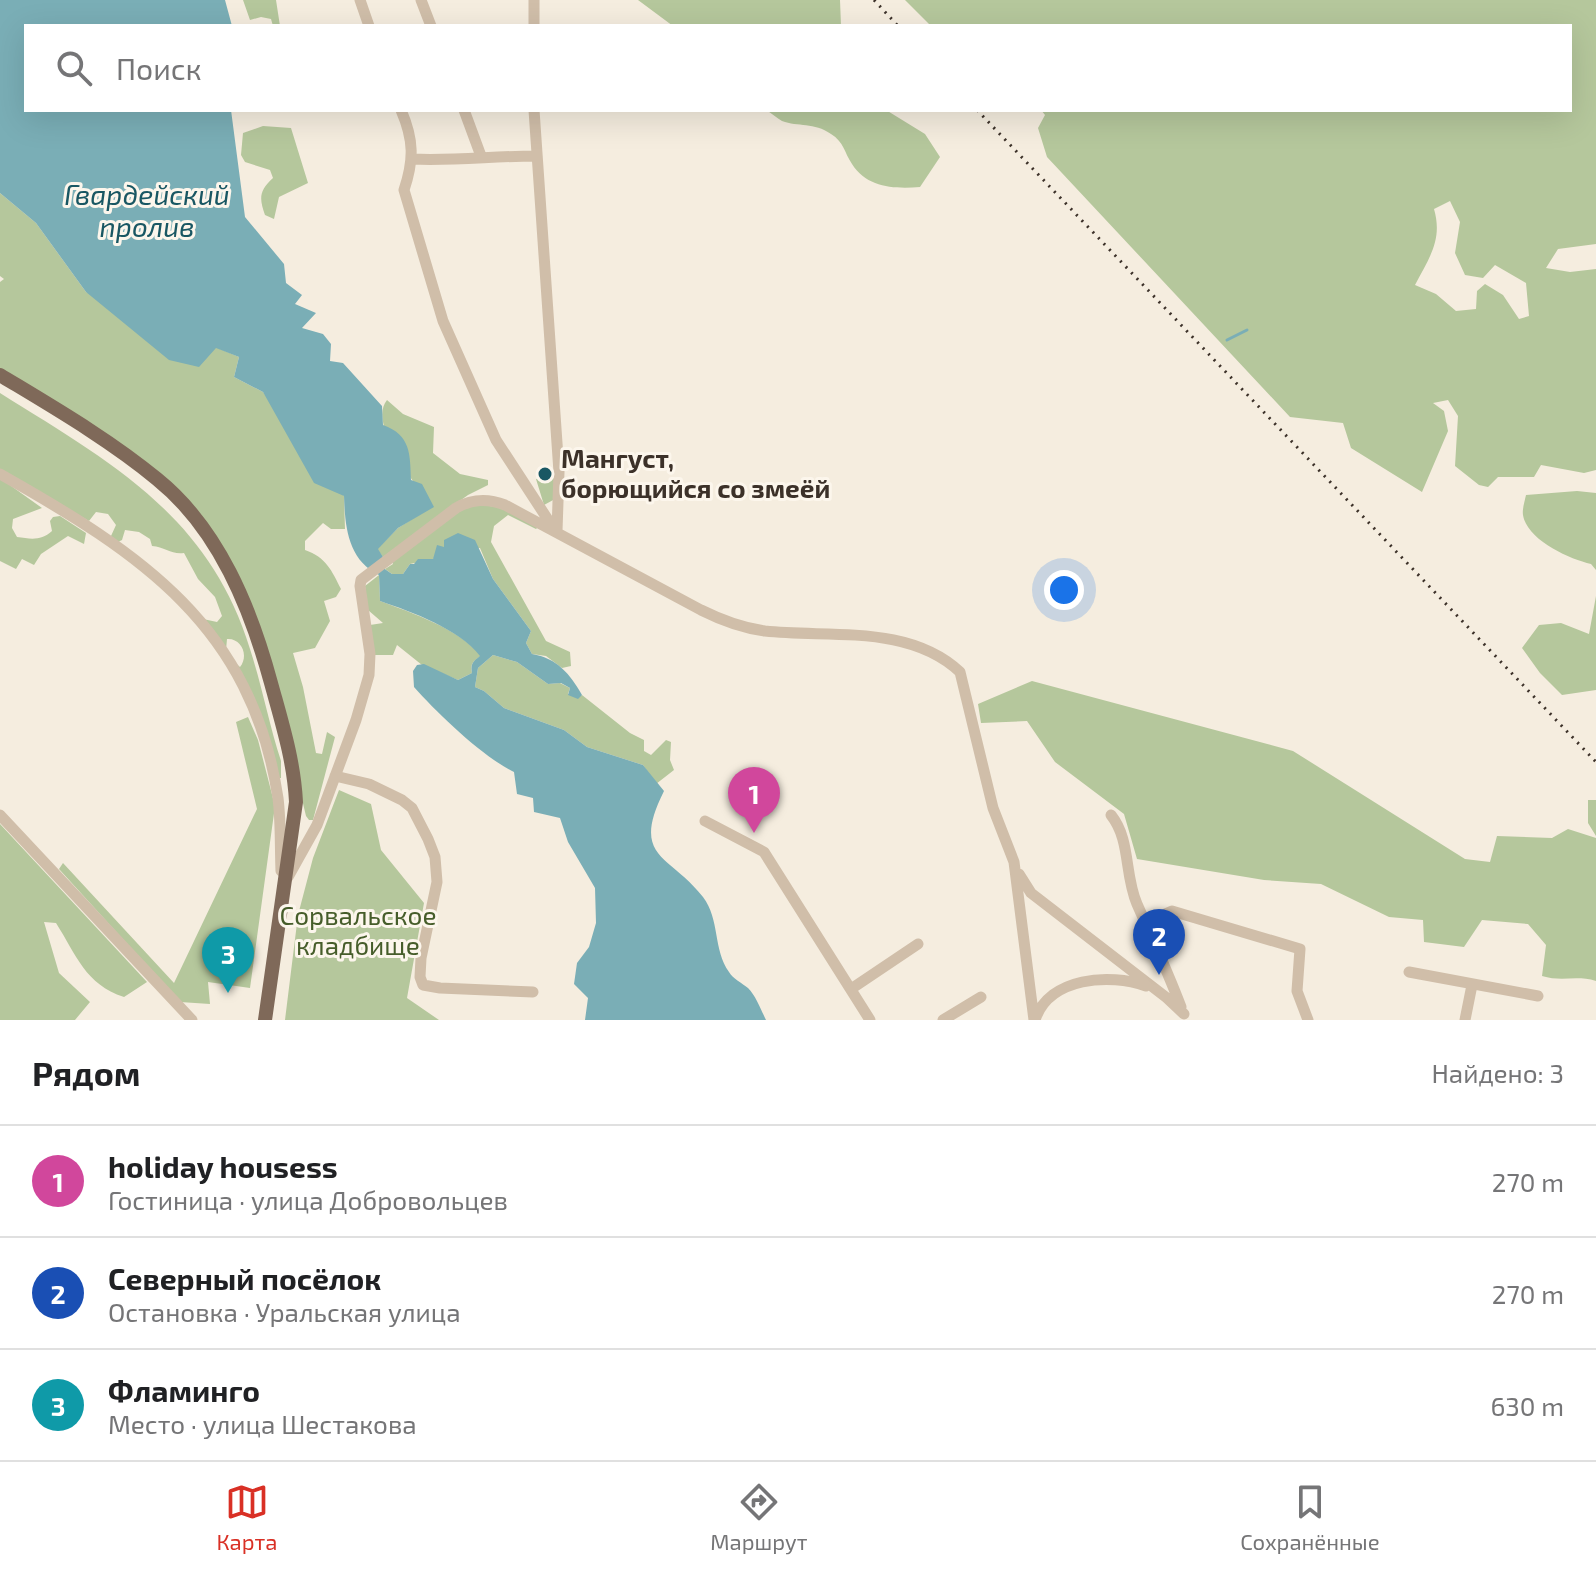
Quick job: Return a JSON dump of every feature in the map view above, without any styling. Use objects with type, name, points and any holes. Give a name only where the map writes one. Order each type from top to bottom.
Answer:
[{"type":"main road","points":[[0,375],[115,448],[159,480],[198,522],[246,603],[292,758],[296,802],[265,1020]]},
{"type":"street","points":[[360,0],[368,24]]},
{"type":"street","points":[[421,0],[430,24]]},
{"type":"street","points":[[534,0],[534,24]]},
{"type":"street","points":[[402,112],[411,140],[412,159],[411,175],[404,190],[443,321],[496,440],[557,532]]},
{"type":"street","points":[[465,112],[481,156]]},
{"type":"street","points":[[534,112],[559,472],[557,532]]},
{"type":"street","points":[[412,159],[535,156]]},
{"type":"street","points":[[0,474],[85,524],[161,579],[212,633],[244,686],[269,753],[278,800],[282,888]]},
{"type":"street","points":[[282,888],[317,825],[369,675],[370,654],[360,586],[365,575],[456,508],[475,500],[499,503],[732,624],[761,630],[895,640],[946,659],[960,672],[993,808],[1014,862],[1031,893],[1175,1004],[1185,1017]]},
{"type":"street","points":[[335,776],[369,784],[402,800],[412,808],[428,839],[435,857],[437,882],[421,958],[420,977],[423,985],[533,992]]},
{"type":"street","points":[[0,815],[192,1020]]},
{"type":"street","points":[[1111,815],[1121,828],[1136,901],[1185,1017]]},
{"type":"street","points":[[705,821],[764,852],[870,1020]]},
{"type":"street","points":[[1014,862],[1034,1020]]},
{"type":"street","points":[[1147,922],[1172,911],[1300,949],[1297,988],[1308,1020]]},
{"type":"street","points":[[851,989],[918,944]]},
{"type":"street","points":[[1409,972],[1538,996]]},
{"type":"street","points":[[1034,1020],[1048,1000],[1086,981],[1105,978],[1125,980],[1157,991]]},
{"type":"street","points":[[1465,1020],[1472,985]]},
{"type":"street","points":[[943,1020],[981,997]]},
{"type":"green space","points":[[243,0],[276,0],[280,24],[272,24],[271,19],[261,17],[250,20]]},
{"type":"green space","points":[[638,0],[840,0],[841,24],[670,24]]},
{"type":"green space","points":[[905,0],[1596,0],[1596,244],[1558,249],[1546,268],[1570,272],[1596,269],[1596,470],[1584,473],[1541,465],[1534,477],[1498,477],[1488,487],[1479,485],[1455,466],[1458,416],[1448,400],[1433,403],[1444,411],[1448,431],[1422,492],[1351,448],[1343,423],[1290,417],[1047,157],[1038,128],[1045,115],[1043,112],[1572,112],[1572,24],[929,24]],"holes":[[[1450,201],[1460,222],[1455,253],[1465,275],[1483,278],[1495,265],[1526,283],[1529,316],[1519,319],[1503,295],[1485,284],[1477,291],[1476,309],[1456,311],[1436,294],[1415,285],[1436,240],[1434,209]]]},
{"type":"green space","points":[[769,112],[889,112],[925,134],[940,157],[920,187],[882,185],[858,172],[831,134],[818,128],[782,121]]},
{"type":"green space","points":[[263,126],[291,128],[308,183],[279,197],[274,219],[265,215],[261,199],[265,187],[273,178],[270,170],[245,162],[241,155],[243,133]]},
{"type":"green space","points":[[0,193],[36,223],[86,292],[239,357],[234,377],[263,392],[344,496],[345,529],[331,529],[323,523],[305,541],[305,550],[323,561],[341,589],[336,597],[324,601],[330,621],[315,648],[293,653],[316,753],[322,754],[327,732],[335,737],[313,820],[306,816],[265,644],[181,499],[0,372],[0,282],[4,279],[0,276]]},
{"type":"green space","points":[[0,393],[117,469],[182,527],[209,562],[232,602],[250,649],[281,761],[281,778],[278,778],[232,660],[240,667],[244,658],[242,648],[237,641],[227,639],[226,650],[203,619],[217,622],[222,616],[215,597],[198,579],[184,553],[152,546],[150,539],[139,532],[125,530],[122,540],[118,542],[111,536],[116,525],[108,514],[96,512],[89,521],[0,470]]},
{"type":"green space","points":[[387,400],[403,414],[434,427],[433,453],[460,474],[488,480],[488,485],[468,495],[383,557],[377,549],[398,528],[433,506],[416,485],[388,439],[383,424]]},
{"type":"green space","points":[[556,473],[555,499],[544,505],[536,479]]},
{"type":"green space","points":[[0,478],[42,508],[13,519],[12,528],[17,537],[40,538],[52,531],[50,521],[53,517],[60,516],[86,533],[84,544],[68,536],[41,554],[34,565],[22,559],[16,569],[0,561]]},
{"type":"green space","points":[[1577,491],[1596,493],[1596,570],[1591,564],[1561,553],[1540,540],[1526,524],[1523,515],[1526,495]]},
{"type":"green space","points":[[472,503],[502,508],[538,527],[536,529],[508,515],[494,526],[491,542],[546,641],[570,652],[571,666],[562,668],[546,656],[532,654],[526,643],[531,631],[493,579],[480,548],[444,547],[433,559],[410,564],[403,574],[392,574],[385,569],[393,564],[391,559]]},
{"type":"green space","points":[[379,575],[380,601],[435,623],[472,646],[481,656],[473,663],[472,673],[458,680],[422,665],[397,645],[393,655],[375,655],[370,625],[383,623],[368,610],[365,586]]},
{"type":"green space","points":[[1596,596],[1596,690],[1562,695],[1540,673],[1522,648],[1539,625],[1561,623],[1589,634]]},
{"type":"green space","points":[[493,655],[517,662],[548,684],[560,683],[570,688],[568,694],[577,698],[582,695],[630,733],[644,740],[644,751],[651,755],[666,740],[671,742],[670,760],[674,770],[656,784],[643,765],[587,747],[564,730],[504,708],[475,687],[478,668]]},
{"type":"green space","points":[[1032,681],[1293,751],[1465,859],[1490,862],[1497,836],[1552,838],[1568,829],[1596,838],[1596,981],[1542,976],[1546,945],[1528,924],[1482,920],[1464,947],[1424,942],[1423,920],[1389,917],[1321,884],[1264,880],[1137,859],[1124,814],[1055,762],[1027,721],[981,723],[978,704]]},
{"type":"green space","points":[[248,717],[258,740],[275,806],[250,988],[208,982],[210,1004],[180,1002],[59,869],[63,863],[174,983],[257,809],[236,722]]},
{"type":"green space","name":"Сорвальское кладбище","points":[[339,790],[371,804],[381,850],[424,903],[407,998],[439,1020],[285,1020],[298,915],[313,858]]},
{"type":"green space","points":[[1588,800],[1596,800],[1596,836],[1588,823]]},
{"type":"green space","points":[[0,824],[147,982],[124,997],[100,985],[83,968],[56,923],[44,922],[59,973],[90,1002],[75,1020],[0,1020]]},
{"type":"water","name":"Гвардейский пролив","points":[[0,0],[225,0],[231,24],[24,24],[24,112],[231,112],[245,217],[284,264],[286,283],[302,295],[295,304],[316,313],[302,328],[323,334],[331,344],[330,361],[343,363],[382,406],[383,425],[399,434],[407,446],[411,480],[422,484],[434,507],[398,528],[378,549],[383,557],[379,565],[392,574],[403,574],[418,559],[433,559],[437,545],[444,547],[444,540],[458,533],[475,540],[493,579],[531,631],[526,643],[532,654],[549,659],[562,668],[582,695],[578,699],[568,695],[570,688],[561,683],[548,684],[517,662],[493,655],[478,668],[475,687],[504,708],[564,730],[587,747],[643,765],[664,791],[651,830],[653,843],[658,853],[703,897],[712,915],[724,963],[733,977],[751,991],[766,1020],[585,1020],[588,998],[574,984],[577,963],[589,947],[596,923],[595,888],[568,842],[560,818],[534,812],[533,798],[517,794],[514,772],[461,734],[414,687],[413,671],[417,665],[424,664],[458,680],[472,673],[472,665],[480,656],[448,630],[380,601],[379,575],[361,561],[350,542],[344,496],[314,483],[263,392],[234,377],[239,357],[216,348],[199,367],[169,360],[86,292],[36,223],[0,193]]},
{"type":"waterway","points":[[1227,340],[1247,330]]},
{"type":"railway","points":[[874,0],[896,24]]},
{"type":"railway","points":[[979,112],[1596,762]]},
{"type":"place","name":"Мангуст, борющийся со змеёй","points":[[545,474]]},
{"type":"place","name":"holiday housess","points":[[754,833]]},
{"type":"place","name":"Северный посёлок","points":[[1159,975]]},
{"type":"place","name":"Фламинго","points":[[228,993]]}]
